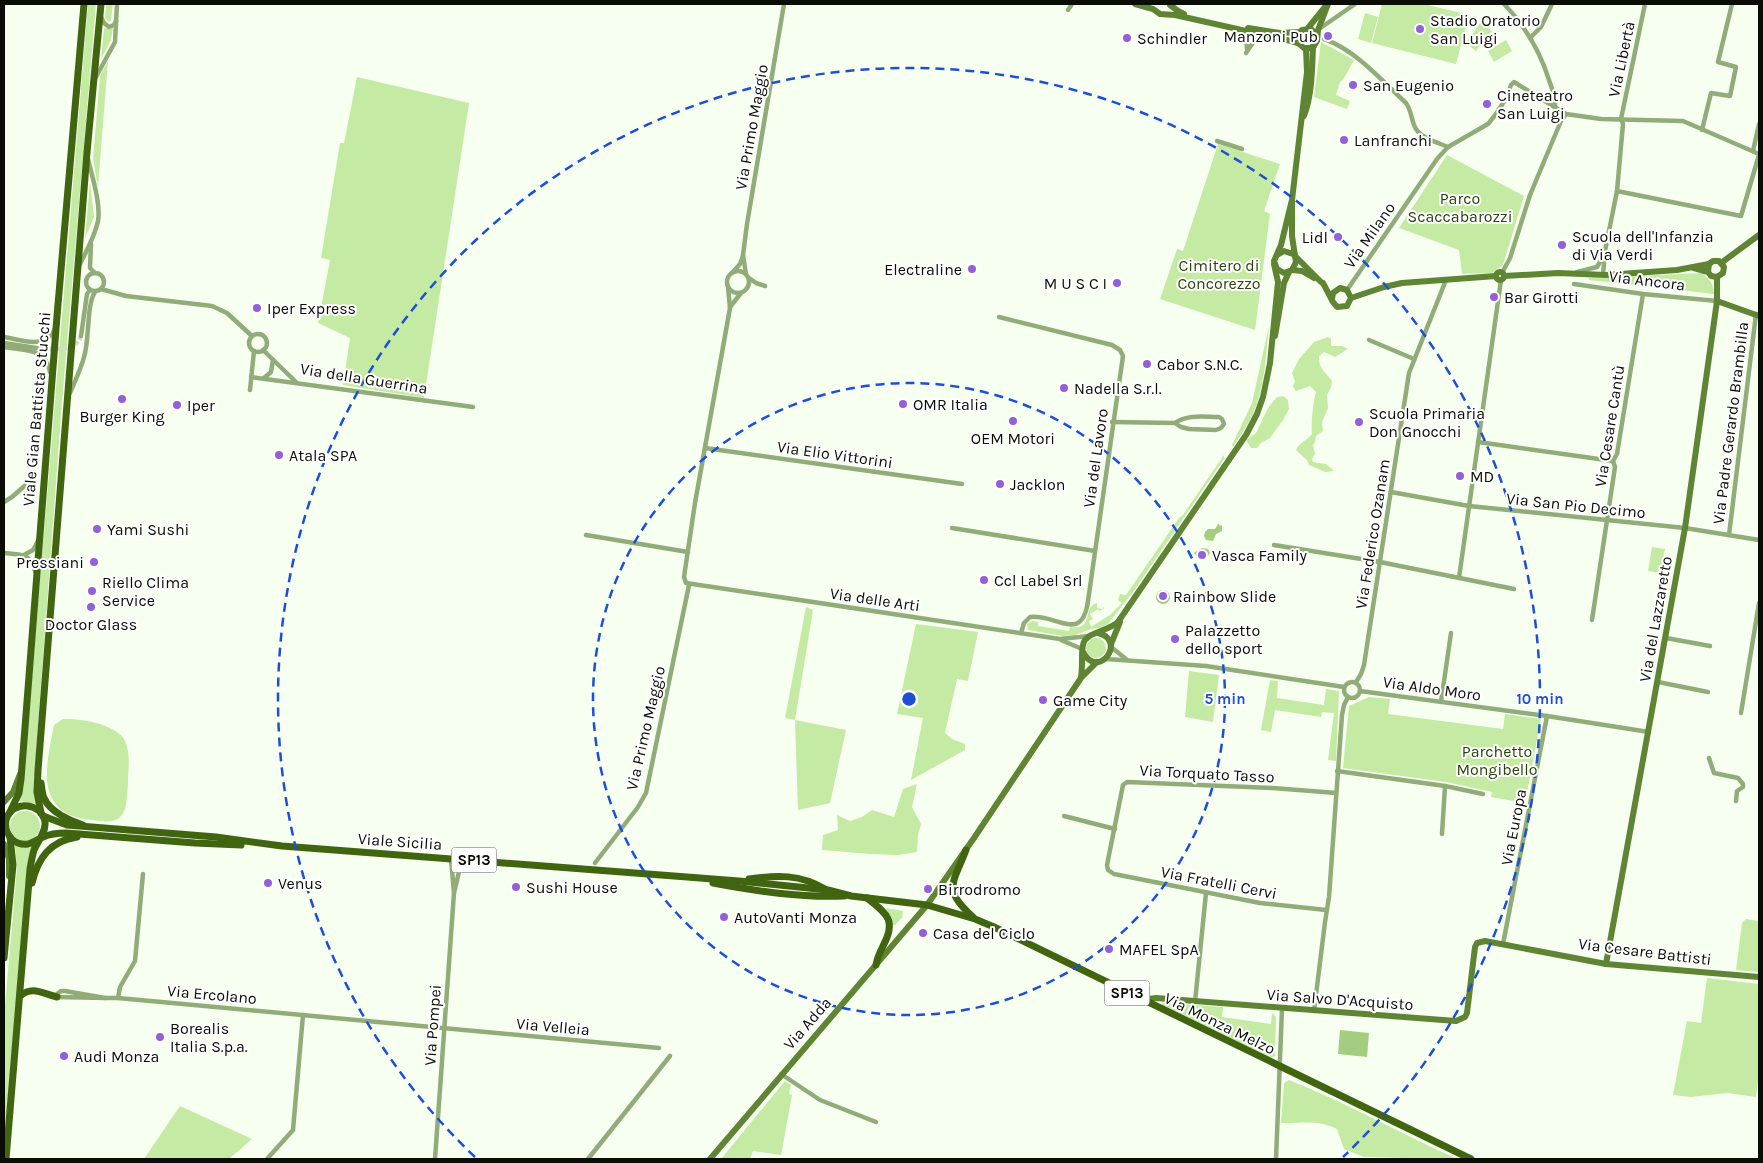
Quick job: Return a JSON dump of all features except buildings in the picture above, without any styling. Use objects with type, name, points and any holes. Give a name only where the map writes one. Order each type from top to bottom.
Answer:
[{"type":"main road","name":"Viale Gian Battista Stucchi","points":[[4,958],[14,860],[6,824],[9,812],[19,793],[22,768],[84,4]]},
{"type":"main road","name":"Viale Gian Battista Stucchi","points":[[6,1159],[31,862],[39,839],[45,829],[37,792],[38,770],[87,152],[101,4]]},
{"type":"main road","points":[[38,770],[44,798],[52,808],[79,823],[95,828]]},
{"type":"main road","points":[[9,812],[19,806],[26,805],[35,808],[42,814]]},
{"type":"main road","name":"Viale Sicilia","points":[[42,814],[67,826],[209,837],[267,845]]},
{"type":"main road","name":"Viale Sicilia","points":[[39,839],[63,833],[462,859],[796,886],[828,890],[851,896],[927,905]]},
{"type":"main road","points":[[7,835],[16,842],[24,844],[32,843],[39,839]]},
{"type":"main road","points":[[28,900],[37,866],[42,857],[53,846],[68,838],[83,836],[110,837]]},
{"type":"main road","points":[[966,850],[954,881],[953,890],[959,904],[975,919]]},
{"type":"main road","points":[[788,876],[795,880],[796,886],[793,891],[785,893],[778,885],[780,879],[788,876]]},
{"type":"main road","points":[[739,881],[788,876],[808,880],[828,890]]},
{"type":"main road","name":"Viale Sicilia","points":[[681,877],[739,888],[827,897],[851,896]]},
{"type":"main road","points":[[866,898],[885,912],[889,921],[889,933],[877,958],[876,965]]},
{"type":"main road","name":"Via Monza Melzo","points":[[927,905],[975,919],[1471,1159]]},
{"type":"main road","points":[[20,996],[27,991],[36,990],[57,997]]},
{"type":"street","points":[[94,81],[115,42],[117,4]]},
{"type":"street","name":"Via Primo Maggio","points":[[595,863],[638,807],[646,793],[688,584],[684,577],[730,308],[727,280],[740,264],[743,254],[784,4]]},
{"type":"street","points":[[1068,4],[1068,10],[1072,4]]},
{"type":"street","points":[[1135,4],[1298,43],[1306,49],[1313,47]]},
{"type":"street","points":[[1157,10],[1168,12],[1170,4],[1180,12],[1250,29],[1280,33],[1298,32],[1308,28],[1328,4]]},
{"type":"street","points":[[1302,120],[1306,110],[1313,70],[1313,47],[1317,41],[1317,33],[1328,4]]},
{"type":"street","points":[[1317,33],[1356,4]]},
{"type":"street","points":[[1504,4],[1530,38],[1544,63],[1556,99],[1555,106]]},
{"type":"street","points":[[1530,38],[1541,26],[1552,4]]},
{"type":"street","name":"Via Libertà","points":[[1603,276],[1605,251],[1617,191],[1623,124],[1621,119],[1645,4]]},
{"type":"street","points":[[1702,130],[1711,93],[1730,96],[1736,67],[1718,62],[1732,4]]},
{"type":"street","points":[[100,14],[101,20],[107,26],[114,25],[116,20]]},
{"type":"street","points":[[1308,28],[1317,33]]},
{"type":"street","points":[[1246,32],[1246,53],[1254,41],[1270,37]]},
{"type":"street","points":[[1298,32],[1298,43]]},
{"type":"street","points":[[1324,39],[1335,43],[1356,58],[1406,103],[1410,108],[1416,129],[1421,134],[1448,147],[1488,124],[1505,100],[1511,84],[1514,82],[1566,114],[1601,119],[1682,121],[1759,154],[1741,216],[1617,191]]},
{"type":"street","points":[[1270,356],[1272,323],[1278,282],[1274,264],[1276,255],[1282,245],[1292,200],[1307,72],[1306,49]]},
{"type":"street","points":[[1459,578],[1501,276],[1510,258],[1530,195],[1561,121],[1566,114]]},
{"type":"street","points":[[1753,151],[1759,124]]},
{"type":"street","points":[[1217,141],[1242,149]]},
{"type":"street","name":"Via Milano","points":[[1347,290],[1437,159],[1448,147]]},
{"type":"street","points":[[78,270],[98,221],[87,152]]},
{"type":"street","points":[[1106,659],[1118,626],[1133,601],[1252,424],[1262,401],[1284,283],[1296,263],[1292,236],[1292,200]]},
{"type":"street","points":[[1721,263],[1759,235]]},
{"type":"street","points":[[91,242],[90,268],[94,273],[100,275],[115,292]]},
{"type":"street","points":[[1276,255],[1286,251],[1294,256],[1322,283],[1335,305],[1344,307],[1349,304],[1351,298],[1347,290],[1343,288],[1333,293],[1332,299]]},
{"type":"street","points":[[1565,274],[1598,267],[1605,251]]},
{"type":"street","name":"Via Primo Maggio","points":[[730,308],[742,292],[747,289],[749,283],[743,254]]},
{"type":"street","points":[[1351,298],[1396,284],[1501,276],[1565,274],[1603,276],[1693,268],[1709,264],[1713,261],[1721,263]]},
{"type":"street","points":[[1693,268],[1708,272],[1711,276],[1717,277],[1724,270],[1721,263]]},
{"type":"street","points":[[1274,264],[1280,271],[1290,271]]},
{"type":"street","points":[[1708,272],[1709,264]]},
{"type":"street","points":[[733,272],[740,271],[758,284],[765,286],[747,289]]},
{"type":"street","name":"Via Milano","points":[[1290,271],[1303,272],[1322,283],[1338,289]]},
{"type":"street","points":[[92,291],[86,285],[87,278],[94,273]]},
{"type":"street","name":"Via del Lazzaretto","points":[[1606,964],[1685,528],[1717,301],[1717,277]]},
{"type":"street","name":"Via Federico Ozanam","points":[[1356,682],[1362,674],[1364,665],[1409,373],[1446,280]]},
{"type":"street","points":[[82,336],[87,294],[101,289],[104,281]]},
{"type":"street","name":"Via Ancora","points":[[1574,284],[1643,294],[1717,301]]},
{"type":"street","points":[[728,287],[733,292],[742,292]]},
{"type":"street","name":"Via della Guerrina","points":[[101,289],[126,296],[212,306],[227,313],[252,336],[259,334],[265,338],[266,346],[263,350],[296,382],[473,408]]},
{"type":"street","points":[[68,399],[84,358],[92,291]]},
{"type":"street","name":"Via Cesare Cantù","points":[[1592,620],[1615,467],[1613,461],[1617,454],[1643,294]]},
{"type":"street","points":[[1717,301],[1758,315]]},
{"type":"street","name":"Via Padre Gerardo Brambilla","points":[[1729,535],[1758,315]]},
{"type":"street","name":"Via del Lavoro","points":[[999,317],[1112,345],[1122,353],[1123,360],[1112,422],[1088,607],[1082,622],[1070,624],[1034,617],[1026,620],[1021,634]]},
{"type":"street","points":[[4,337],[36,343],[44,342],[53,333],[57,323]]},
{"type":"street","points":[[250,390],[254,351],[249,345],[249,340],[252,336]]},
{"type":"street","points":[[1369,340],[1414,359]]},
{"type":"street","points":[[4,342],[43,349]]},
{"type":"street","points":[[4,347],[39,353],[44,356],[49,365],[52,380]]},
{"type":"street","points":[[254,351],[263,350]]},
{"type":"street","points":[[262,378],[271,372],[273,360]]},
{"type":"street","points":[[251,377],[296,382]]},
{"type":"street","points":[[1112,422],[1176,423],[1186,418],[1200,417],[1219,418],[1223,420],[1224,424],[1216,430],[1188,429],[1180,427],[1176,423]]},
{"type":"street","points":[[1478,442],[1613,461]]},
{"type":"street","name":"Via Elio Vittorini","points":[[705,448],[962,484]]},
{"type":"street","points":[[4,502],[29,482]]},
{"type":"street","name":"Via San Pio Decimo","points":[[1391,492],[1469,506],[1685,528],[1759,540]]},
{"type":"street","points":[[952,528],[1095,551]]},
{"type":"street","points":[[586,534],[688,552]]},
{"type":"street","points":[[24,555],[33,550],[40,539]]},
{"type":"street","points":[[1274,545],[1380,562],[1514,589]]},
{"type":"street","points":[[4,553],[24,555],[32,560],[37,574]]},
{"type":"street","name":"Via delle Arti","points":[[688,584],[1021,634],[1060,639],[1089,636]]},
{"type":"street","points":[[1081,678],[1083,644],[1089,636],[1114,625],[1133,601]]},
{"type":"street","points":[[1741,713],[1759,604]]},
{"type":"street","points":[[1097,633],[1106,636],[1111,646],[1126,659]]},
{"type":"street","points":[[1441,702],[1451,633]]},
{"type":"street","points":[[1666,638],[1710,646]]},
{"type":"street","name":"Via delle Arti","points":[[1060,639],[1083,651]]},
{"type":"street","points":[[1083,651],[1088,660],[1097,662],[1106,659],[1126,659],[1188,664],[1344,687]]},
{"type":"street","name":"Via Adda","points":[[710,1159],[927,905],[1081,678],[1097,662]]},
{"type":"street","points":[[1344,687],[1349,682],[1356,682],[1359,686],[1360,691],[1356,697],[1348,697]]},
{"type":"street","points":[[1658,682],[1708,692]]},
{"type":"street","points":[[1344,687],[1345,694],[1348,697]]},
{"type":"street","name":"Via Aldo Moro","points":[[1360,691],[1649,732]]},
{"type":"street","points":[[1314,1011],[1329,897],[1342,716],[1348,697]]},
{"type":"street","name":"Via Europa","points":[[1503,944],[1546,716]]},
{"type":"street","points":[[1709,758],[1714,773],[1738,778],[1743,784],[1743,787],[1737,791],[1736,801]]},
{"type":"street","points":[[4,802],[16,786],[22,768]]},
{"type":"street","points":[[1337,771],[1445,786],[1483,794]]},
{"type":"street","name":"Via Torquato Tasso","points":[[1108,870],[1107,864],[1125,783],[1272,788],[1336,793]]},
{"type":"street","points":[[1442,834],[1445,786]]},
{"type":"street","points":[[1064,816],[1115,830]]},
{"type":"street","points":[[4,844],[9,859],[10,901]]},
{"type":"street","name":"Via Pompei","points":[[451,859],[454,893]]},
{"type":"street","name":"Via Pompei","points":[[435,1159],[454,893],[462,859]]},
{"type":"street","name":"Via Fratelli Cervi","points":[[1108,870],[1114,874],[1275,906],[1326,910]]},
{"type":"street","points":[[118,998],[120,987],[135,961],[143,874]]},
{"type":"street","points":[[1195,1002],[1206,893]]},
{"type":"street","name":"Via Cesare Battisti","points":[[1474,950],[1480,942],[1503,944],[1606,964],[1759,977]]},
{"type":"street","name":"Via Salvo D'Acquisto","points":[[1144,1001],[1152,998],[1456,1021],[1461,1020],[1467,1013],[1474,950]]},
{"type":"street","name":"Via Ercolano","points":[[57,997],[118,998],[444,1028]]},
{"type":"street","points":[[1282,1009],[1276,1159],[1284,1159]]},
{"type":"street","points":[[267,1159],[293,1130],[303,1015]]},
{"type":"street","name":"Via Velleia","points":[[444,1028],[659,1048]]},
{"type":"street","points":[[588,1159],[670,1056]]},
{"type":"street","points":[[781,1074],[820,1100],[876,1122]]},
{"type":"green space","points":[[88,4],[96,4],[62,402],[35,766],[34,795],[36,804],[19,801],[22,793],[25,761]]},
{"type":"green space","points":[[106,4],[113,4],[111,20],[109,22],[105,18]]},
{"type":"green space","name":"Stadio Oratorio San Luigi","points":[[1382,4],[1424,4],[1469,15],[1456,64],[1372,43]]},
{"type":"green space","points":[[1365,13],[1378,17],[1371,43],[1358,39]]},
{"type":"green space","points":[[1480,23],[1492,31],[1476,51],[1466,43]]},
{"type":"green space","points":[[104,28],[113,28],[111,40],[101,59]]},
{"type":"green space","points":[[1506,40],[1512,51],[1494,62],[1488,51]]},
{"type":"green space","points":[[1321,42],[1354,60],[1340,82],[1336,95],[1350,101],[1347,109],[1314,97]]},
{"type":"green space","points":[[108,61],[98,187],[93,159],[100,76]]},
{"type":"green space","points":[[357,77],[469,103],[424,398],[343,385],[350,338],[318,323],[330,260],[321,258],[340,143],[344,143]]},
{"type":"green space","name":"Cimitero di Concorezzo","points":[[1218,144],[1280,164],[1264,211],[1270,214],[1255,330],[1160,299],[1177,249],[1183,251]]},
{"type":"green space","name":"Parco Scaccabarozzi","points":[[1447,155],[1524,196],[1503,265],[1492,273],[1462,274],[1459,250],[1399,228]]},
{"type":"green space","points":[[90,182],[94,217],[85,238]]},
{"type":"green space","points":[[1702,273],[1711,282],[1714,294],[1589,280],[1589,278]]},
{"type":"green space","points":[[1269,326],[1260,393],[1249,422],[1233,447],[1232,445],[1252,403]]},
{"type":"green space","points":[[1328,337],[1331,339],[1331,346],[1342,346],[1348,349],[1335,357],[1324,352],[1319,356],[1321,367],[1332,381],[1327,395],[1328,408],[1322,422],[1323,431],[1316,436],[1313,445],[1315,454],[1312,459],[1313,462],[1326,464],[1334,471],[1325,472],[1309,465],[1307,460],[1296,450],[1312,434],[1312,413],[1316,392],[1310,386],[1296,391],[1293,386],[1295,381],[1292,373],[1299,359],[1314,342]]},
{"type":"green space","points":[[1283,396],[1288,400],[1289,409],[1283,420],[1270,438],[1261,443],[1257,448],[1251,448],[1246,440],[1256,433],[1268,408],[1277,397]]},
{"type":"green space","points":[[1224,455],[1224,459],[1133,592],[1108,624],[1075,635],[1063,636],[1028,630],[1027,624],[1032,621],[1038,622],[1038,626],[1069,631],[1070,627],[1078,627],[1086,622],[1092,605],[1097,603],[1097,608],[1103,609],[1104,606],[1104,609],[1099,611],[1098,609],[1090,614],[1093,619],[1089,621],[1091,627],[1110,615],[1122,603],[1118,600],[1120,594],[1126,595]]},
{"type":"green space","points":[[1652,547],[1665,549],[1660,573],[1648,571]]},
{"type":"green space","points":[[806,607],[813,610],[795,720],[785,718]]},
{"type":"green space","points":[[916,624],[978,632],[968,681],[957,679],[945,733],[952,739],[965,744],[965,750],[911,780],[923,718],[897,714]]},
{"type":"green space","points":[[1096,638],[1103,641],[1106,648],[1103,655],[1096,658],[1089,655],[1086,648],[1089,641]]},
{"type":"green space","points":[[1189,671],[1219,675],[1213,722],[1185,717]]},
{"type":"green space","points":[[1270,680],[1278,681],[1277,698],[1324,705],[1326,689],[1339,691],[1336,761],[1328,760],[1334,713],[1322,712],[1321,717],[1275,710],[1271,732],[1261,730]]},
{"type":"green space","name":"Parchetto Mongibello","points":[[1369,697],[1390,699],[1388,714],[1503,729],[1505,714],[1541,719],[1525,803],[1491,797],[1492,792],[1446,782],[1343,768],[1349,706]]},
{"type":"green space","points":[[63,719],[88,721],[106,726],[121,735],[125,741],[129,756],[127,796],[125,809],[118,819],[104,821],[73,816],[60,809],[52,799],[48,786],[48,756],[54,725]]},
{"type":"green space","points":[[795,720],[846,730],[830,803],[798,810]]},
{"type":"green space","points":[[917,784],[912,807],[921,824],[917,852],[898,855],[822,850],[823,835],[838,830],[837,815],[850,821],[862,817],[872,810],[894,817],[903,789]]},
{"type":"green space","points":[[25,811],[36,815],[40,826],[36,837],[25,841],[14,837],[10,826],[14,815]]},
{"type":"green space","points":[[15,845],[24,848],[32,847],[27,867],[4,1148],[4,1017],[17,868]]},
{"type":"green space","points":[[886,908],[903,911],[902,918],[895,925],[892,925]]},
{"type":"green space","points":[[1746,919],[1759,921],[1759,972],[1736,970],[1742,923]]},
{"type":"green space","points":[[1707,978],[1759,984],[1759,1074],[1756,1097],[1727,1093],[1691,1097],[1673,1095],[1687,1021],[1701,1023]]},
{"type":"green space","points":[[1162,1003],[1223,1007],[1222,1017],[1271,1024],[1272,1013],[1276,1017],[1275,1056],[1270,1058],[1161,1007]]},
{"type":"green space","points":[[1289,1080],[1457,1159],[1364,1157],[1344,1149],[1337,1129],[1316,1123],[1281,1123],[1284,1083]]},
{"type":"green space","points":[[785,1081],[791,1085],[789,1094],[792,1095],[781,1155],[753,1151],[750,1159],[721,1159]]},
{"type":"green space","points":[[180,1106],[252,1139],[229,1159],[144,1159]]},
{"type":"shaded area","points":[[1218,524],[1222,526],[1222,531],[1216,534],[1213,541],[1206,540],[1205,532],[1208,529],[1215,529]]},
{"type":"shaded area","name":"Vasca Family","points":[[1202,548],[1208,549],[1210,553],[1206,559],[1201,561],[1194,553]]},
{"type":"shaded area","name":"Rainbow Slide","points":[[1163,590],[1168,592],[1170,597],[1168,602],[1163,604],[1158,602],[1156,597],[1158,592]]},
{"type":"shaded area","points":[[1340,1030],[1369,1033],[1367,1057],[1338,1054]]},
{"type":"tunnel","points":[[43,349],[70,347],[81,336]]},
{"type":"place","name":"Stadio Oratorio San Luigi","points":[[1420,29]]},
{"type":"place","name":"Manzoni Pub","points":[[1328,36]]},
{"type":"place","name":"Schindler","points":[[1127,38]]},
{"type":"place","name":"San Eugenio","points":[[1353,85]]},
{"type":"place","name":"Cineteatro San Luigi","points":[[1487,104]]},
{"type":"place","name":"Lanfranchi","points":[[1344,140]]},
{"type":"place","name":"Lidl","points":[[1338,237]]},
{"type":"place","name":"Scuola dell'Infanzia di Via Verdi","points":[[1562,245]]},
{"type":"place","name":"Electraline","points":[[972,269]]},
{"type":"place","name":"M U S C I","points":[[1117,283]]},
{"type":"place","name":"Bar Girotti","points":[[1494,297]]},
{"type":"place","name":"Iper Express","points":[[257,308]]},
{"type":"place","name":"Cabor S.N.C.","points":[[1147,364]]},
{"type":"place","name":"Nadella S.r.l.","points":[[1064,388]]},
{"type":"place","name":"Burger King","points":[[122,399]]},
{"type":"place","name":"OMR Italia","points":[[903,404]]},
{"type":"place","name":"Iper","points":[[177,405]]},
{"type":"place","name":"OEM Motori","points":[[1013,421]]},
{"type":"place","name":"Scuola Primaria Don Gnocchi","points":[[1359,422]]},
{"type":"place","name":"Atala SPA","points":[[279,455]]},
{"type":"place","name":"MD","points":[[1460,476]]},
{"type":"place","name":"Jacklon","points":[[1000,484]]},
{"type":"place","name":"Yami Sushi","points":[[97,529]]},
{"type":"place","name":"Vasca Family","points":[[1202,555]]},
{"type":"place","name":"Pressiani","points":[[94,562]]},
{"type":"place","name":"Ccl Label Srl","points":[[984,580]]},
{"type":"place","name":"Riello Clima Service","points":[[92,591]]},
{"type":"place","name":"Rainbow Slide","points":[[1163,596]]},
{"type":"place","name":"Doctor Glass","points":[[91,607]]},
{"type":"place","name":"Palazzetto dello sport","points":[[1175,639]]},
{"type":"place","name":"Game City","points":[[1043,700]]},
{"type":"place","name":"Venus","points":[[268,883]]},
{"type":"place","name":"Sushi House","points":[[516,887]]},
{"type":"place","name":"Birrodromo","points":[[928,889]]},
{"type":"place","name":"AutoVanti Monza","points":[[724,917]]},
{"type":"place","name":"Casa del Ciclo","points":[[923,933]]},
{"type":"place","name":"MAFEL SpA","points":[[1109,949]]},
{"type":"place","name":"Borealis Italia S.p.a.","points":[[160,1037]]},
{"type":"place","name":"Audi Monza","points":[[64,1056]]}]
